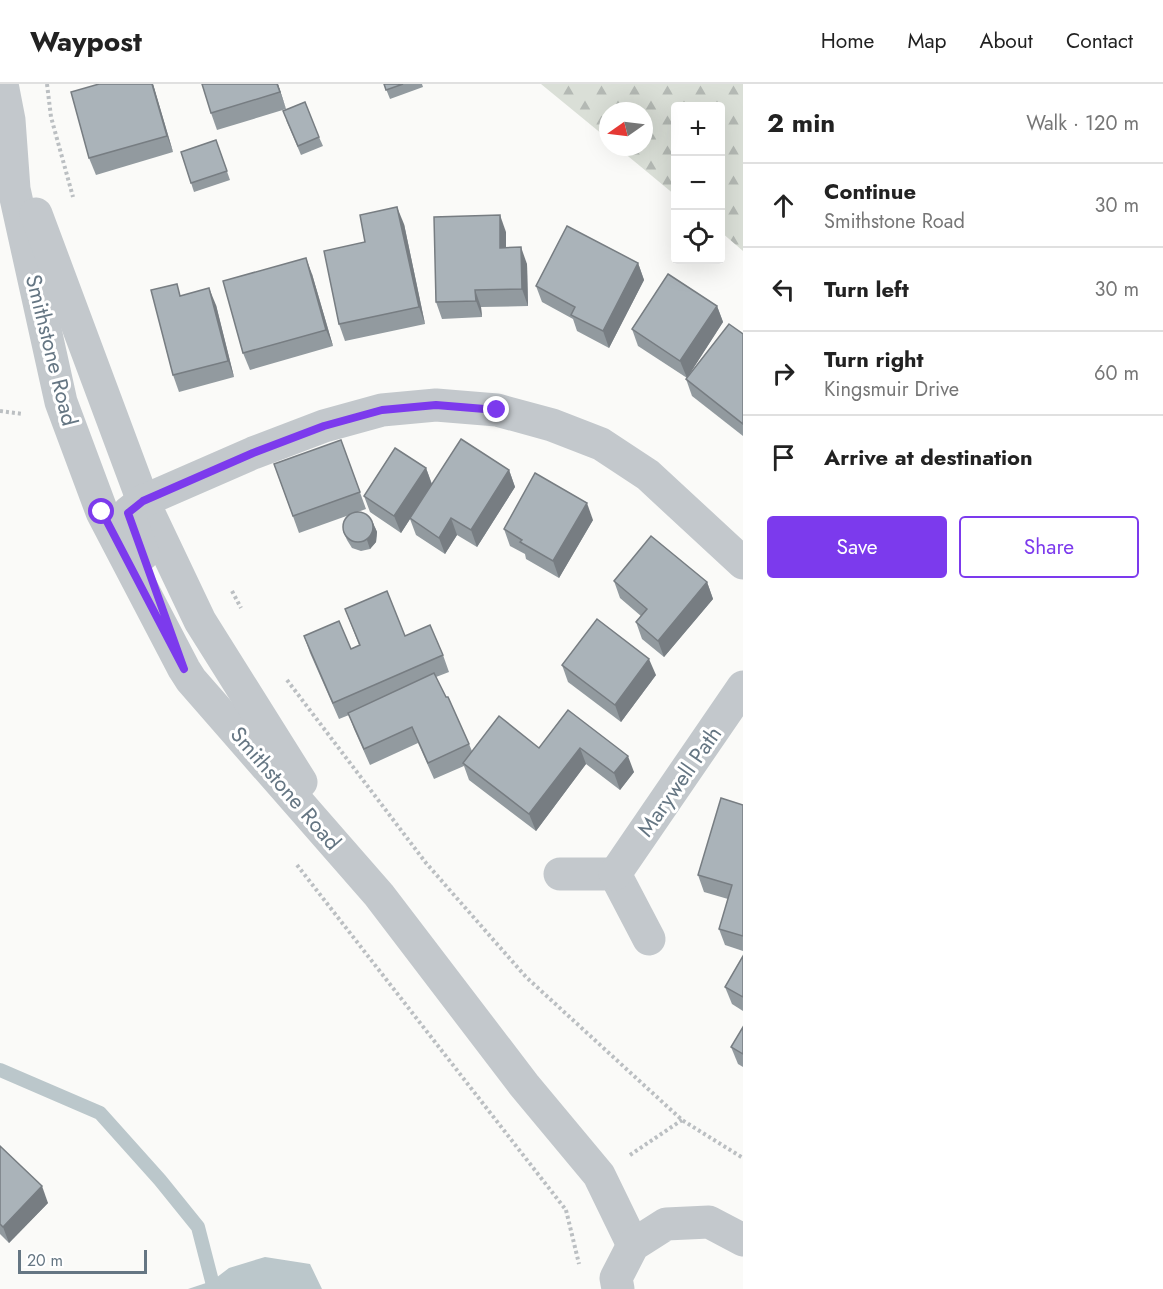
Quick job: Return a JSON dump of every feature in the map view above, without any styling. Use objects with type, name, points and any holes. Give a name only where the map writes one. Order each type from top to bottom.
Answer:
[{"type":"street","name":"Smithstone Road","points":[[2,84],[12,147],[14,189],[61,402],[102,512],[184,669],[190,680],[379,895],[524,1085],[599,1175],[633,1245]]},
{"type":"street","name":"Smithstone Road","points":[[12,147],[143,501],[200,621],[352,863]]},
{"type":"street","points":[[184,669],[128,513],[143,501],[253,453],[324,426],[382,410],[436,405],[497,410],[552,425],[601,444],[648,475],[743,563]]},
{"type":"street","name":"Marywell Path","points":[[615,874],[743,687]]},
{"type":"street","points":[[560,874],[615,874],[650,939]]},
{"type":"street","points":[[618,1289],[616,1278],[633,1245],[666,1224],[710,1222],[743,1240]]},
{"type":"path","points":[[231,588],[242,609]]},
{"type":"path","points":[[285,678],[426,863],[526,977],[682,1120],[743,1158]]},
{"type":"green space","points":[[541,84],[743,84],[743,251],[725,235],[725,102],[671,102],[671,192],[628,156],[653,156],[653,102],[599,102],[599,132]]},
{"type":"shaded area","points":[[265,1257],[310,1264],[322,1289],[188,1289],[212,1281],[229,1268]]},
{"type":"building","points":[[99,84],[152,84],[167,136],[89,158],[71,92]]},
{"type":"building","points":[[202,84],[277,84],[280,92],[211,113]]},
{"type":"building","points":[[384,84],[403,84],[386,90]]},
{"type":"building","points":[[305,102],[319,137],[298,146],[283,111]]},
{"type":"building","points":[[216,140],[227,171],[191,183],[181,152]]},
{"type":"building","points":[[397,207],[419,307],[339,324],[324,251],[365,242],[360,215]]},
{"type":"building","points":[[500,215],[500,248],[521,247],[522,289],[475,290],[476,301],[436,302],[434,217]]},
{"type":"building","points":[[567,226],[638,263],[603,331],[571,315],[575,307],[536,286]]},
{"type":"building","points":[[306,258],[326,330],[243,353],[223,281]]},
{"type":"building","points":[[668,274],[717,306],[680,361],[632,329]]},
{"type":"building","points":[[177,284],[180,296],[209,288],[228,361],[173,375],[151,290]]},
{"type":"building","points":[[729,324],[743,334],[743,424],[686,379]]},
{"type":"building","points":[[461,439],[509,470],[471,530],[451,518],[439,538],[410,518]]},
{"type":"building","points":[[341,440],[360,492],[293,516],[274,464]]},
{"type":"building","points":[[395,448],[426,468],[394,516],[364,496]]},
{"type":"building","points":[[535,473],[587,503],[553,561],[520,542],[522,540],[504,529]]},
{"type":"building","points":[[358,512],[369,516],[373,527],[369,538],[358,542],[347,538],[343,527],[347,516]]},
{"type":"building","points":[[651,536],[707,582],[658,641],[636,622],[647,609],[614,581]]},
{"type":"building","points":[[387,591],[405,636],[430,625],[443,655],[333,703],[304,636],[339,621],[351,649],[360,645],[345,609]]},
{"type":"building","points":[[597,619],[649,659],[615,705],[562,665]]},
{"type":"building","points":[[434,673],[448,697],[469,744],[428,763],[412,727],[364,749],[348,713]]},
{"type":"building","points":[[568,710],[628,756],[614,773],[580,748],[529,814],[463,763],[499,716],[539,748]]},
{"type":"building","points":[[721,798],[743,805],[743,936],[719,929],[732,885],[698,875]]},
{"type":"building","points":[[743,956],[743,997],[725,987]]},
{"type":"building","points":[[743,1027],[743,1054],[731,1047]]},
{"type":"building","points":[[0,1146],[42,1186],[3,1227],[0,1224]]},
{"type":"waterway","points":[[0,1070],[100,1113],[160,1180],[198,1227],[214,1289]]},
{"type":"route","points":[[102,512],[184,669],[128,513],[143,501],[253,453],[324,426],[382,410],[436,405],[497,410]]}]
